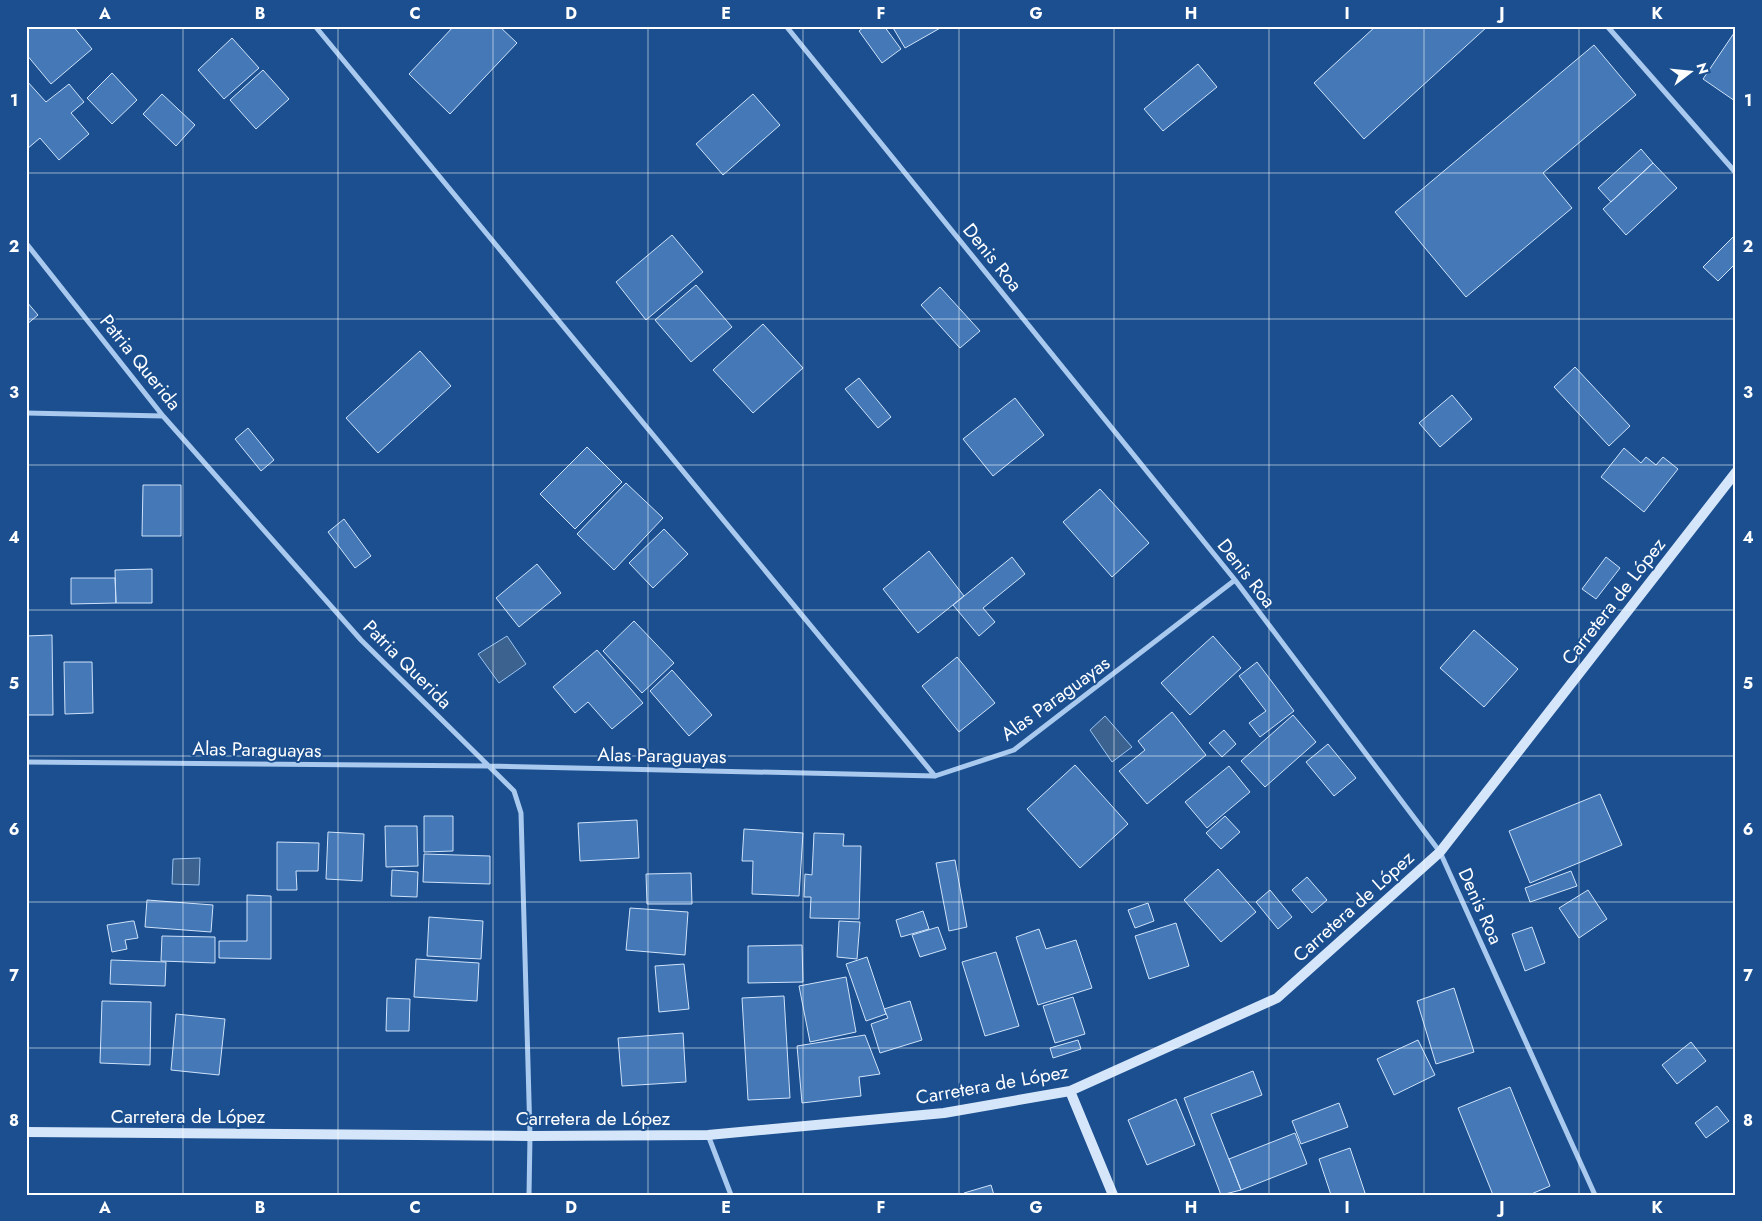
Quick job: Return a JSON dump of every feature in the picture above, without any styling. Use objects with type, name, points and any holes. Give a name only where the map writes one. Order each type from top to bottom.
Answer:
[{"type":"main road","name":"Carretera de López","points":[[26,1132],[530,1136],[708,1135],[944,1113],[1070,1091],[1277,998],[1440,852],[1736,472]]},
{"type":"main road","points":[[1070,1091],[1113,1195]]},
{"type":"street","points":[[315,26],[935,776]]},
{"type":"street","name":"Denis Roa","points":[[786,26],[1235,580],[1440,852],[1594,1195]]},
{"type":"street","points":[[1607,26],[1736,173]]},
{"type":"street","name":"Patria Querida","points":[[26,243],[163,416],[361,640],[514,790],[521,813],[530,1195]]},
{"type":"street","points":[[26,413],[163,416]]},
{"type":"street","name":"Alas Paraguayas","points":[[26,762],[489,766],[935,776],[1014,750],[1235,580]]},
{"type":"street","points":[[708,1135],[731,1195]]},
{"type":"water","points":[[507,636],[526,664],[499,683],[478,654]]},
{"type":"water","points":[[1105,716],[1132,747],[1112,762],[1090,730]]},
{"type":"water","points":[[200,858],[199,885],[172,884],[173,859]]},
{"type":"building","points":[[26,26],[73,26],[92,49],[51,84],[26,54]]},
{"type":"building","points":[[454,26],[499,26],[517,43],[450,114],[409,74]]},
{"type":"building","points":[[865,26],[884,26],[901,49],[882,63],[859,31]]},
{"type":"building","points":[[892,26],[941,26],[942,27],[905,48]]},
{"type":"building","points":[[1376,26],[1488,26],[1364,139],[1314,83]]},
{"type":"building","points":[[1734,33],[1736,34],[1735,101],[1703,79]]},
{"type":"building","points":[[232,38],[259,68],[224,99],[198,70]]},
{"type":"building","points":[[1594,45],[1636,95],[1543,173],[1572,208],[1466,297],[1395,212]]},
{"type":"building","points":[[1198,64],[1217,87],[1163,131],[1144,109]]},
{"type":"building","points":[[263,70],[289,99],[256,129],[230,100]]},
{"type":"building","points":[[112,73],[137,100],[112,124],[87,98]]},
{"type":"building","points":[[26,80],[46,102],[69,84],[84,102],[71,113],[89,134],[59,160],[40,138],[26,148]]},
{"type":"building","points":[[162,94],[195,125],[176,146],[143,114]]},
{"type":"building","points":[[753,94],[780,125],[723,175],[696,144]]},
{"type":"building","points":[[1641,149],[1653,163],[1611,202],[1598,188]]},
{"type":"building","points":[[1653,163],[1677,188],[1626,235],[1603,209]]},
{"type":"building","points":[[672,235],[703,272],[646,320],[616,282]]},
{"type":"building","points":[[1735,235],[1736,263],[1718,281],[1703,267]]},
{"type":"building","points":[[696,285],[732,327],[691,362],[655,320]]},
{"type":"building","points":[[940,287],[980,331],[960,348],[921,305]]},
{"type":"building","points":[[26,301],[38,315],[26,325]]},
{"type":"building","points":[[763,324],[803,368],[753,413],[713,370]]},
{"type":"building","points":[[420,351],[451,386],[378,453],[346,418]]},
{"type":"building","points":[[1575,367],[1630,426],[1609,446],[1554,387]]},
{"type":"building","points":[[859,378],[891,417],[878,428],[845,389]]},
{"type":"building","points":[[1452,395],[1472,419],[1440,447],[1419,423]]},
{"type":"building","points":[[1015,398],[1044,435],[993,476],[963,439]]},
{"type":"building","points":[[248,428],[274,460],[261,471],[235,439]]},
{"type":"building","points":[[587,447],[622,482],[575,529],[540,494]]},
{"type":"building","points":[[1624,448],[1641,463],[1646,457],[1656,465],[1663,457],[1678,469],[1644,512],[1601,477]]},
{"type":"building","points":[[626,483],[663,518],[614,570],[577,534]]},
{"type":"building","points":[[143,485],[181,485],[181,536],[142,536]]},
{"type":"building","points":[[1100,489],[1149,543],[1112,577],[1063,522]]},
{"type":"building","points":[[344,519],[371,556],[355,568],[328,532]]},
{"type":"building","points":[[664,529],[688,554],[653,588],[629,563]]},
{"type":"building","points":[[929,551],[964,596],[918,633],[883,589]]},
{"type":"building","points":[[1012,557],[1025,574],[983,608],[995,622],[979,636],[953,605]]},
{"type":"building","points":[[1606,557],[1620,568],[1596,599],[1582,589]]},
{"type":"building","points":[[537,564],[561,593],[519,627],[496,598]]},
{"type":"building","points":[[152,569],[152,603],[116,603],[115,570]]},
{"type":"building","points":[[71,578],[115,578],[116,603],[71,604]]},
{"type":"building","points":[[634,621],[674,663],[642,693],[603,651]]},
{"type":"building","points":[[1474,630],[1518,669],[1484,707],[1440,668]]},
{"type":"building","points":[[52,635],[53,715],[26,715],[26,636]]},
{"type":"building","points":[[1213,636],[1241,668],[1190,715],[1161,683]]},
{"type":"building","points":[[597,650],[643,703],[612,729],[588,702],[575,713],[553,687]]},
{"type":"building","points":[[957,657],[995,703],[959,732],[922,686]]},
{"type":"building","points":[[64,662],[92,662],[93,713],[65,714]]},
{"type":"building","points":[[1257,662],[1294,711],[1260,737],[1249,723],[1266,711],[1239,676]]},
{"type":"building","points":[[672,670],[712,715],[689,736],[650,691]]},
{"type":"building","points":[[1172,712],[1206,755],[1147,804],[1119,771],[1145,750],[1138,741]]},
{"type":"building","points":[[1293,715],[1316,742],[1265,787],[1241,761]]},
{"type":"building","points":[[1224,730],[1236,744],[1222,757],[1209,743]]},
{"type":"building","points":[[1328,744],[1356,778],[1334,796],[1306,762]]},
{"type":"building","points":[[1075,765],[1128,824],[1080,868],[1027,809]]},
{"type":"building","points":[[1229,766],[1250,792],[1207,828],[1185,802]]},
{"type":"building","points":[[1600,794],[1622,845],[1530,883],[1509,831]]},
{"type":"building","points":[[424,816],[453,816],[453,851],[424,852]]},
{"type":"building","points":[[1225,816],[1240,832],[1221,849],[1206,833]]},
{"type":"building","points":[[637,820],[639,858],[580,861],[578,823]]},
{"type":"building","points":[[385,826],[417,826],[418,866],[386,867]]},
{"type":"building","points":[[744,829],[803,833],[799,896],[752,894],[753,861],[742,861]]},
{"type":"building","points":[[328,832],[364,834],[362,881],[326,879]]},
{"type":"building","points":[[814,833],[844,834],[843,846],[861,846],[859,919],[810,918],[811,897],[804,897],[805,874],[812,875]]},
{"type":"building","points":[[277,842],[319,843],[318,871],[296,871],[297,890],[277,890]]},
{"type":"building","points":[[424,854],[490,856],[490,884],[423,882]]},
{"type":"building","points":[[955,860],[967,927],[949,931],[936,863]]},
{"type":"building","points":[[1218,869],[1256,912],[1221,942],[1184,900]]},
{"type":"building","points":[[392,870],[418,872],[417,897],[391,896]]},
{"type":"building","points":[[1571,871],[1577,886],[1530,902],[1525,888]]},
{"type":"building","points":[[691,873],[692,904],[647,904],[646,874]]},
{"type":"building","points":[[1307,877],[1327,900],[1312,913],[1292,890]]},
{"type":"building","points":[[1270,890],[1292,917],[1278,929],[1256,902]]},
{"type":"building","points":[[1588,890],[1607,919],[1579,938],[1559,908]]},
{"type":"building","points":[[247,895],[271,896],[271,959],[219,958],[219,941],[247,941]]},
{"type":"building","points":[[147,900],[213,905],[211,932],[145,927]]},
{"type":"building","points":[[1148,903],[1154,921],[1135,928],[1128,910]]},
{"type":"building","points":[[630,908],[688,912],[685,955],[626,950]]},
{"type":"building","points":[[923,911],[929,929],[901,937],[896,920]]},
{"type":"building","points":[[429,917],[483,921],[481,959],[427,956]]},
{"type":"building","points":[[134,921],[138,938],[125,940],[127,949],[112,952],[107,925]]},
{"type":"building","points":[[839,921],[860,922],[857,959],[837,957]]},
{"type":"building","points":[[1176,923],[1189,966],[1149,979],[1135,936]]},
{"type":"building","points":[[938,927],[946,949],[920,957],[912,935]]},
{"type":"building","points":[[1532,927],[1545,963],[1525,971],[1512,934]]},
{"type":"building","points":[[1039,929],[1046,949],[1076,940],[1092,988],[1038,1005],[1016,937]]},
{"type":"building","points":[[162,936],[215,937],[215,963],[161,961]]},
{"type":"building","points":[[802,945],[803,982],[748,983],[748,946]]},
{"type":"building","points":[[996,952],[1019,1026],[985,1036],[962,962]]},
{"type":"building","points":[[867,957],[886,1014],[866,1021],[846,964]]},
{"type":"building","points":[[416,959],[479,963],[477,1001],[414,997]]},
{"type":"building","points":[[111,960],[166,962],[165,986],[110,984]]},
{"type":"building","points":[[684,964],[689,1009],[659,1012],[655,966]]},
{"type":"building","points":[[846,977],[856,1032],[810,1042],[799,986]]},
{"type":"building","points":[[1454,988],[1474,1052],[1436,1064],[1417,1001]]},
{"type":"building","points":[[784,996],[790,1098],[748,1100],[742,998]]},
{"type":"building","points":[[1073,997],[1085,1034],[1055,1043],[1043,1006]]},
{"type":"building","points":[[387,998],[410,999],[409,1031],[386,1031]]},
{"type":"building","points":[[102,1001],[151,1002],[150,1065],[100,1063]]},
{"type":"building","points":[[910,1001],[922,1040],[880,1053],[871,1024],[888,1018],[884,1009]]},
{"type":"building","points":[[176,1014],[225,1019],[219,1075],[171,1070]]},
{"type":"building","points":[[683,1033],[686,1082],[622,1086],[618,1038]]},
{"type":"building","points":[[865,1035],[880,1074],[859,1077],[861,1096],[802,1103],[797,1046]]},
{"type":"building","points":[[1078,1040],[1081,1049],[1053,1058],[1050,1048]]},
{"type":"building","points":[[1418,1040],[1435,1075],[1394,1095],[1377,1059]]},
{"type":"building","points":[[1691,1042],[1706,1061],[1677,1084],[1662,1065]]},
{"type":"building","points":[[1253,1071],[1262,1095],[1211,1114],[1241,1190],[1221,1195],[1184,1098]]},
{"type":"building","points":[[1510,1087],[1550,1186],[1529,1195],[1493,1195],[1458,1108]]},
{"type":"building","points":[[1176,1099],[1195,1145],[1147,1165],[1128,1120]]},
{"type":"building","points":[[1339,1103],[1348,1127],[1301,1144],[1292,1121]]},
{"type":"building","points":[[1717,1106],[1729,1121],[1706,1138],[1695,1123]]},
{"type":"building","points":[[1295,1133],[1307,1164],[1241,1190],[1229,1159]]},
{"type":"building","points":[[1350,1148],[1365,1193],[1359,1195],[1331,1195],[1319,1159]]},
{"type":"building","points":[[991,1185],[994,1195],[965,1195],[964,1193]]}]
